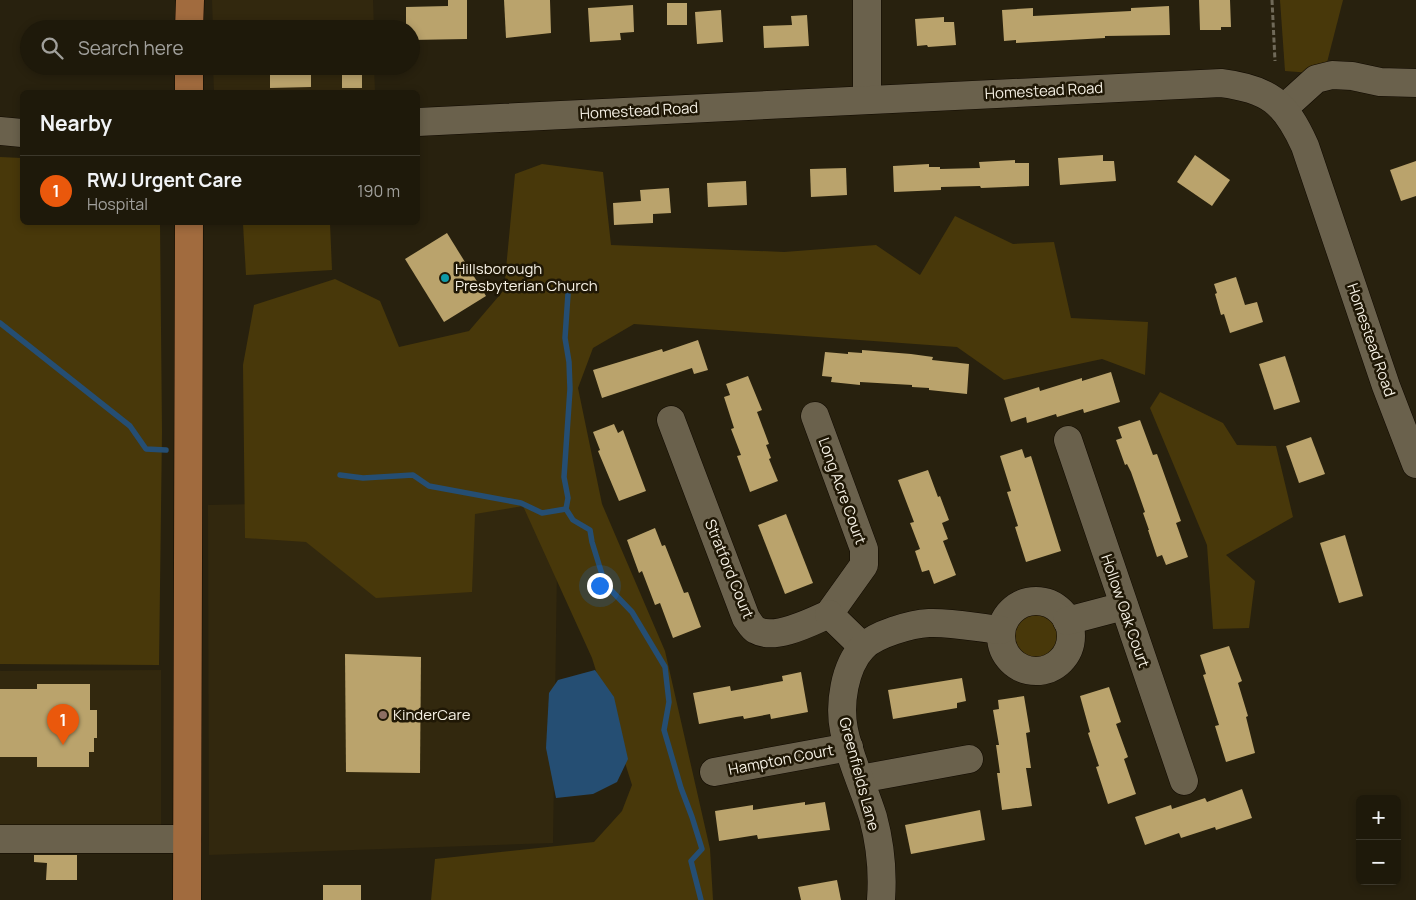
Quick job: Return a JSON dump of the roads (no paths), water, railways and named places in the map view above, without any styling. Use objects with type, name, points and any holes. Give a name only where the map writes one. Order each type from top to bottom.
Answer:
[{"type":"main road","points":[[189,20],[190,0]]},
{"type":"main road","points":[[189,75],[189,90]]},
{"type":"main road","points":[[187,900],[189,225]]},
{"type":"street","points":[[867,0],[867,100]]},
{"type":"street","points":[[1284,108],[1316,79],[1332,75],[1352,76],[1380,82],[1416,83]]},
{"type":"street","name":"Homestead Road","points":[[420,122],[1221,83],[1240,85],[1258,91],[1284,108],[1296,126],[1305,146],[1386,386],[1416,464]]},
{"type":"street","points":[[0,132],[20,132]]},
{"type":"street","name":"Long Acre Court","points":[[815,416],[864,549],[864,565],[829,614]]},
{"type":"street","name":"Stratford Court","points":[[671,420],[746,618],[756,630],[768,634],[786,631],[829,614]]},
{"type":"street","name":"Hollow Oak Court","points":[[1068,440],[1184,781]]},
{"type":"street","points":[[1042,602],[1052,605],[1061,612],[1067,621],[1070,632],[1070,644],[1065,655],[1057,664],[1035,671],[1023,668],[1013,662],[1005,653],[1001,642],[1001,630],[1005,620],[1020,605],[1042,602]]},
{"type":"street","points":[[1067,621],[1124,606]]},
{"type":"street","points":[[829,614],[863,647]]},
{"type":"street","name":"Greenfields Lane","points":[[881,900],[880,853],[873,819],[849,747],[841,714],[843,690],[852,664],[863,647],[887,633],[911,624],[932,623],[1001,630]]},
{"type":"street","name":"Hampton Court","points":[[714,772],[849,747]]},
{"type":"street","points":[[860,779],[969,759]]},
{"type":"street","points":[[0,839],[187,839]]},
{"type":"water","points":[[595,670],[614,697],[628,759],[617,782],[593,794],[556,798],[546,748],[549,693],[558,680]]},
{"type":"waterway","points":[[568,294],[565,338],[569,362],[570,389],[564,477],[568,498],[566,509],[573,520],[590,530],[605,584],[632,612],[665,667],[669,702],[664,730],[702,849],[691,861],[701,900]]},
{"type":"waterway","points":[[0,323],[130,426],[146,449],[166,450]]},
{"type":"waterway","points":[[340,475],[363,478],[413,475],[429,486],[521,503],[542,513],[566,509]]},
{"type":"place","name":"Hillsborough Presbyterian Church","points":[[445,278]]},
{"type":"place","name":"KinderCare","points":[[383,715]]},
{"type":"place","name":"RWJ Urgent Care","points":[[63,745]]}]
